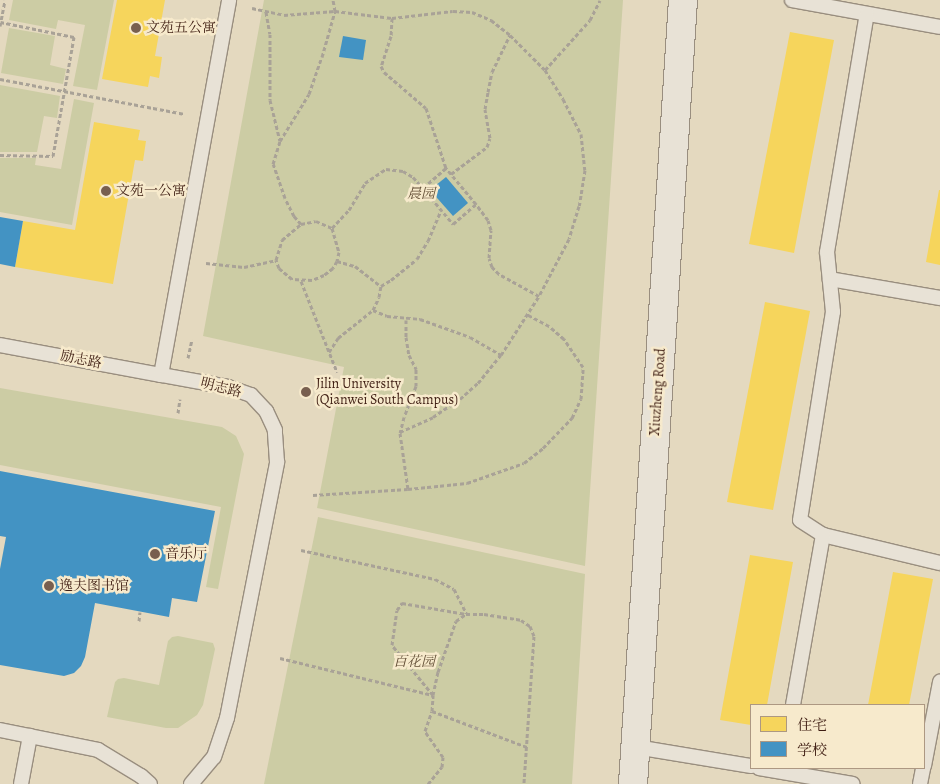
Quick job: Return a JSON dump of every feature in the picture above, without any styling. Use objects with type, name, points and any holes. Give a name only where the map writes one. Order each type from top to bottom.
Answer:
[{"type":"street","name":"Xiuzheng Road","points":[[633,784],[683,0]]},
{"type":"lane","points":[[161,375],[229,0]]},
{"type":"lane","points":[[792,0],[845,5],[867,14],[940,27]]},
{"type":"lane","points":[[867,14],[827,252],[833,312],[800,520],[823,535],[940,563]]},
{"type":"lane","points":[[830,279],[940,298]]},
{"type":"lane","name":"励志路","points":[[0,344],[161,375]]},
{"type":"lane","name":"明志路","points":[[161,375],[228,387],[251,395],[266,411],[275,430],[277,462],[227,718],[214,757],[191,784]]},
{"type":"lane","points":[[793,704],[823,535]]},
{"type":"lane","points":[[925,762],[940,682]]},
{"type":"lane","points":[[0,730],[98,750],[141,776],[150,784]]},
{"type":"lane","points":[[21,784],[30,736]]},
{"type":"lane","points":[[636,747],[750,766]]},
{"type":"lane","points":[[920,784],[924,769]]},
{"type":"lane","points":[[782,770],[853,784]]},
{"type":"path","points":[[0,155],[53,156],[74,36],[0,24],[5,0]]},
{"type":"path","points":[[301,224],[294,216],[285,198],[274,164],[280,141],[308,94],[331,32],[335,11],[333,0]]},
{"type":"path","points":[[545,70],[590,20],[600,0]]},
{"type":"path","points":[[252,8],[284,15],[335,11],[392,18],[453,11],[472,12],[491,20],[510,35],[545,70],[563,99],[580,134],[585,170],[579,206],[569,239],[528,315],[501,355],[478,383],[460,399],[433,417],[400,433]]},
{"type":"path","points":[[266,12],[270,34],[270,100],[280,141]]},
{"type":"path","points":[[392,18],[391,36],[381,66],[384,72],[426,108],[446,168],[488,220],[491,230],[488,258],[492,267],[499,274],[539,296]]},
{"type":"path","points":[[451,174],[487,147],[490,138],[485,110],[492,72],[510,35]]},
{"type":"path","points":[[0,79],[185,114]]},
{"type":"path","points":[[423,188],[446,168]]},
{"type":"path","points":[[332,228],[349,210],[365,183],[386,169],[403,171],[413,177],[453,224],[476,204]]},
{"type":"path","points":[[329,352],[338,338],[374,310],[381,286],[416,259],[428,241],[441,210]]},
{"type":"path","points":[[316,221],[332,228],[339,252],[338,261],[333,268],[324,276],[301,281],[292,279],[284,274],[276,260],[282,240],[301,224],[316,221]]},
{"type":"path","points":[[206,263],[244,267],[276,260]]},
{"type":"path","points":[[338,261],[355,266],[381,286]]},
{"type":"path","points":[[301,281],[337,372]]},
{"type":"path","points":[[374,310],[387,316],[406,320],[420,319],[470,337],[501,355]]},
{"type":"path","points":[[313,494],[408,490],[467,483],[524,463],[543,448],[572,418],[581,399],[583,367],[564,339],[549,326],[528,315]]},
{"type":"path","points":[[406,320],[409,356],[416,369],[416,386],[400,433],[408,490]]},
{"type":"path","points":[[302,550],[435,579],[454,589],[466,614]]},
{"type":"path","points":[[433,695],[392,645],[397,610],[402,603],[466,614],[484,614],[521,620],[530,626],[534,636],[524,784]]},
{"type":"path","points":[[138,621],[140,612]]},
{"type":"path","points":[[428,784],[442,767],[443,756],[425,731],[432,710],[438,672],[456,621],[466,614]]},
{"type":"path","points":[[280,658],[433,695]]},
{"type":"path","points":[[432,710],[527,747]]},
{"type":"green space","points":[[13,0],[114,0],[97,90],[73,86],[85,25],[58,20],[56,29],[9,20]]},
{"type":"green space","name":"晨园","points":[[264,0],[623,0],[585,566],[317,508],[344,367],[203,336]]},
{"type":"green space","points":[[9,28],[55,36],[50,65],[66,69],[63,84],[1,73]]},
{"type":"green space","points":[[0,85],[60,96],[57,118],[44,116],[37,152],[0,152]]},
{"type":"green space","points":[[74,99],[94,103],[72,225],[0,212],[0,158],[36,158],[35,165],[61,169]]},
{"type":"green space","points":[[0,388],[222,427],[236,436],[244,454],[218,589],[206,587],[221,507],[0,465]]},
{"type":"green space","name":"百花园","points":[[318,517],[585,574],[572,784],[264,784]]},
{"type":"green space","points":[[178,636],[213,643],[215,649],[203,705],[197,715],[178,728],[166,728],[107,717],[115,682],[118,679],[124,678],[159,685],[168,641],[172,637]]},
{"type":"building: 住宅","name":"文苑五公寓","points":[[117,0],[165,0],[155,56],[162,57],[159,78],[150,76],[148,87],[102,79]]},
{"type":"building: 住宅","points":[[790,32],[834,40],[794,253],[749,244]]},
{"type":"building: 住宅","name":"文苑一公寓","points":[[94,122],[140,130],[138,140],[146,141],[143,161],[135,160],[113,284],[15,267],[23,221],[75,230]]},
{"type":"building: 住宅","points":[[940,190],[940,265],[926,262]]},
{"type":"building: 住宅","points":[[765,302],[810,311],[773,510],[727,502]]},
{"type":"building: 住宅","points":[[750,555],[793,562],[767,704],[750,704],[750,725],[720,720]]},
{"type":"building: 住宅","points":[[893,572],[933,579],[909,704],[868,704]]},
{"type":"building: 学校","points":[[343,36],[366,40],[363,60],[339,57]]},
{"type":"building: 学校","points":[[446,177],[468,203],[453,216],[430,190]]},
{"type":"building: 学校","points":[[0,217],[23,221],[15,267],[0,264]]},
{"type":"building: 学校","name":"逸夫图书馆","points":[[0,471],[215,511],[197,602],[172,598],[169,617],[95,603],[85,657],[81,666],[74,673],[64,676],[0,665],[0,569],[6,537],[0,536]]},
{"type":"place","name":"文苑五公寓","points":[[136,28]]},
{"type":"place","name":"文苑一公寓","points":[[106,191]]},
{"type":"place","name":"Jilin University (Qianwei South Campus)","points":[[306,392]]},
{"type":"place","name":"音乐厅","points":[[155,554]]},
{"type":"place","name":"逸夫图书馆","points":[[49,586]]}]
